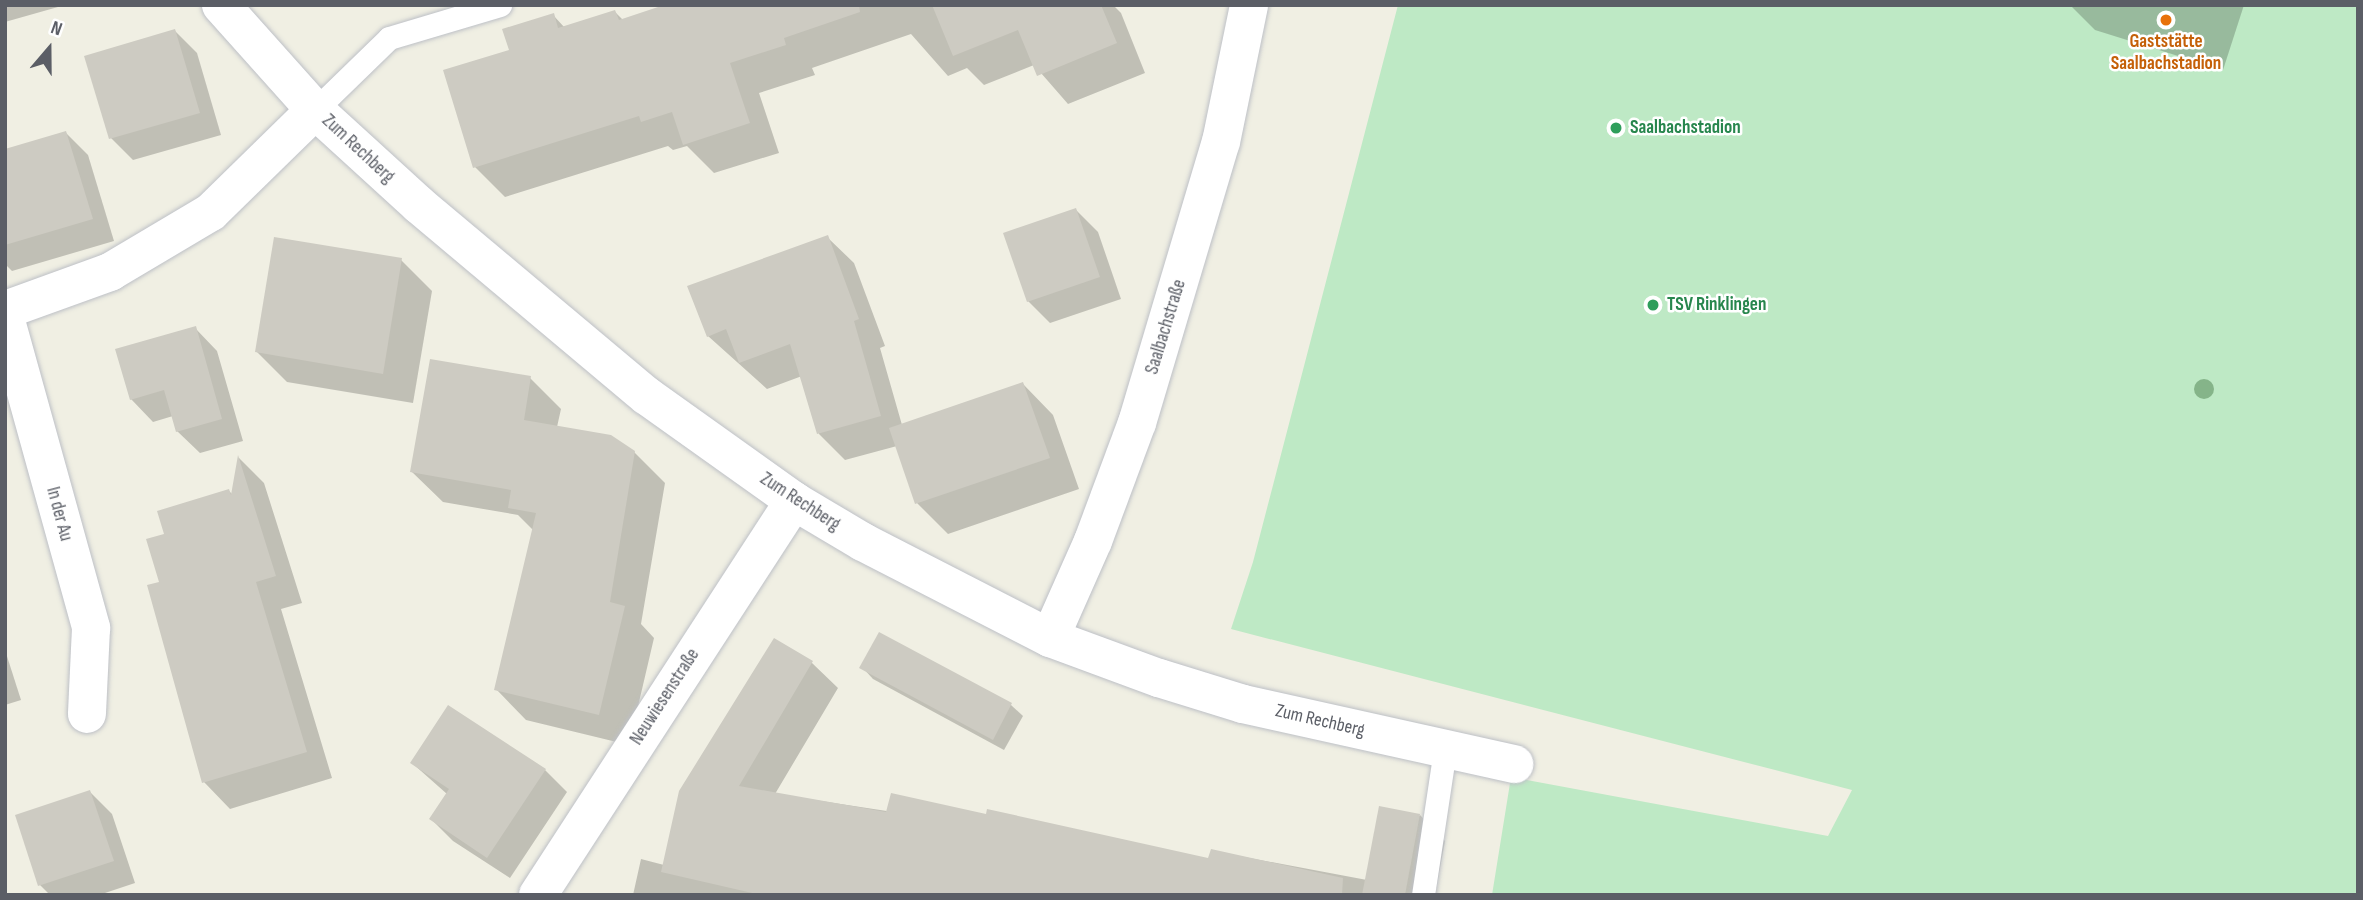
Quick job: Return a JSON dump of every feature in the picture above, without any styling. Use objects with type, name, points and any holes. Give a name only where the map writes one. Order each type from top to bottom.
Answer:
[{"type":"street","name":"Zum Rechberg","points":[[221,5],[315,110],[419,205],[647,396],[794,500],[863,542],[1050,638],[1242,704],[1514,764]]},
{"type":"street","name":"Saalbachstraße","points":[[1050,638],[1093,541],[1136,423],[1221,142],[1249,5]]},
{"type":"street","points":[[5,310],[110,272],[211,212],[315,110]]},
{"type":"street","name":"In der Au","points":[[5,317],[91,628],[87,714]]},
{"type":"street","name":"Neuwiesenstraße","points":[[538,895],[794,500]]},
{"type":"lane","points":[[315,110],[389,38],[500,5]]},
{"type":"lane","points":[[1423,895],[1445,750]]},
{"type":"green space","points":[[1398,5],[2358,5],[2358,895],[1492,895],[1511,777],[1828,836],[1852,790],[1231,629],[1253,562]]},
{"type":"building","points":[[664,5],[859,5],[860,12],[784,38],[786,45],[730,63],[750,123],[683,145],[672,112],[641,122],[639,116],[473,168],[443,70],[509,50],[502,29],[554,13],[558,28],[615,10],[619,20]]},
{"type":"building","points":[[932,5],[1101,5],[1117,43],[1037,76],[1018,30],[953,56]]},
{"type":"building","points":[[175,29],[200,113],[109,139],[84,56]]},
{"type":"building","points":[[66,131],[93,219],[5,245],[5,149]]},
{"type":"building","points":[[1076,208],[1100,277],[1027,302],[1003,233]]},
{"type":"building","points":[[828,235],[859,319],[854,321],[881,416],[817,434],[790,344],[739,363],[726,329],[707,337],[687,286]]},
{"type":"building","points":[[274,237],[402,258],[383,374],[255,352]]},
{"type":"building","points":[[196,326],[222,419],[176,432],[164,390],[130,400],[115,349]]},
{"type":"building","points":[[430,359],[531,376],[524,420],[611,435],[635,451],[610,602],[625,606],[599,715],[494,690],[536,513],[508,508],[511,490],[410,472]]},
{"type":"building","points":[[1023,382],[1050,458],[915,504],[889,428]]},
{"type":"building","points":[[238,455],[276,576],[256,582],[307,752],[202,783],[147,585],[159,582],[146,539],[164,534],[157,511],[229,489],[231,495]]},
{"type":"building","points":[[879,632],[1012,703],[993,740],[859,668]]},
{"type":"building","points":[[774,638],[813,661],[739,786],[886,812],[891,793],[986,814],[987,809],[1208,858],[1211,849],[1343,878],[1342,895],[761,895],[661,872],[679,791]]},
{"type":"building","points":[[448,705],[546,769],[487,858],[429,819],[449,789],[410,763]]},
{"type":"building","points":[[90,790],[114,861],[38,886],[15,815]]},
{"type":"building","points":[[1379,806],[1420,814],[1405,895],[1362,895]]},
{"type":"place","name":"Gaststätte Saalbachstadion","points":[[2166,20]]},
{"type":"place","name":"Saalbachstadion","points":[[1616,128]]},
{"type":"place","name":"TSV Rinklingen","points":[[1653,305]]}]
